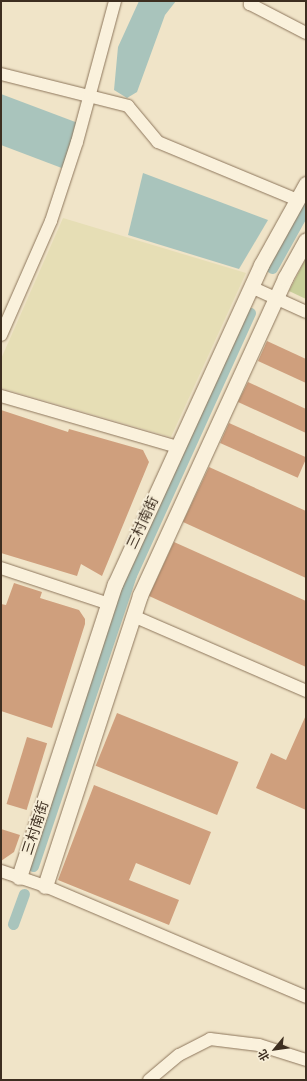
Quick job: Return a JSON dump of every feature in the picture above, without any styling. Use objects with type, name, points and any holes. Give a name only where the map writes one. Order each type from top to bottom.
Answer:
[{"type":"street","points":[[1,335],[51,221],[90,95],[115,1]]},
{"type":"street","points":[[252,1],[250,4],[306,33]]},
{"type":"street","points":[[1,74],[90,95],[128,106],[158,142],[297,200]]},
{"type":"street","name":"三村南街","points":[[19,877],[115,584],[251,287],[306,184]]},
{"type":"street","name":"三村南街","points":[[45,886],[140,594],[276,298],[306,240]]},
{"type":"street","points":[[251,287],[306,312]]},
{"type":"street","points":[[1,396],[178,447]]},
{"type":"street","points":[[1,568],[109,604]]},
{"type":"street","points":[[133,616],[306,691]]},
{"type":"street","points":[[1,871],[45,886],[306,998]]},
{"type":"street","points":[[149,1080],[179,1055],[210,1039],[259,1045],[306,1060]]},
{"type":"shaded area","points":[[63,218],[246,273],[171,437],[1,388],[1,359]]},
{"type":"green space","points":[[306,258],[306,299],[289,291]]},
{"type":"water","points":[[139,1],[176,1],[165,15],[137,92],[127,98],[114,90],[118,47]]},
{"type":"water","points":[[1,94],[78,123],[67,170],[1,145]]},
{"type":"water","points":[[143,173],[268,220],[239,269],[128,235]]},
{"type":"building","points":[[267,341],[306,359],[306,383],[258,361]]},
{"type":"building","points":[[248,382],[306,409],[306,433],[238,402]]},
{"type":"building","points":[[1,410],[68,432],[69,429],[143,450],[149,462],[102,576],[81,564],[77,576],[1,553]]},
{"type":"building","points":[[229,423],[306,457],[298,478],[220,443]]},
{"type":"building","points":[[209,467],[306,511],[306,578],[183,522]]},
{"type":"building","points":[[174,542],[306,601],[306,667],[149,596]]},
{"type":"building","points":[[14,583],[42,592],[40,598],[79,610],[85,619],[85,624],[52,728],[1,711],[1,604],[6,605]]},
{"type":"building","points":[[117,713],[238,762],[217,815],[96,766]]},
{"type":"building","points":[[306,715],[306,810],[256,788],[271,753],[286,760]]},
{"type":"building","points":[[27,737],[47,743],[27,810],[7,804]]},
{"type":"building","points":[[94,785],[211,832],[190,885],[136,863],[129,880],[179,900],[169,925],[58,880]]},
{"type":"building","points":[[1,829],[20,835],[14,852],[1,861]]},
{"type":"waterway","points":[[272,268],[306,207]]},
{"type":"waterway","points":[[33,866],[131,575],[250,313]]},
{"type":"waterway","points":[[13,924],[24,894]]}]
